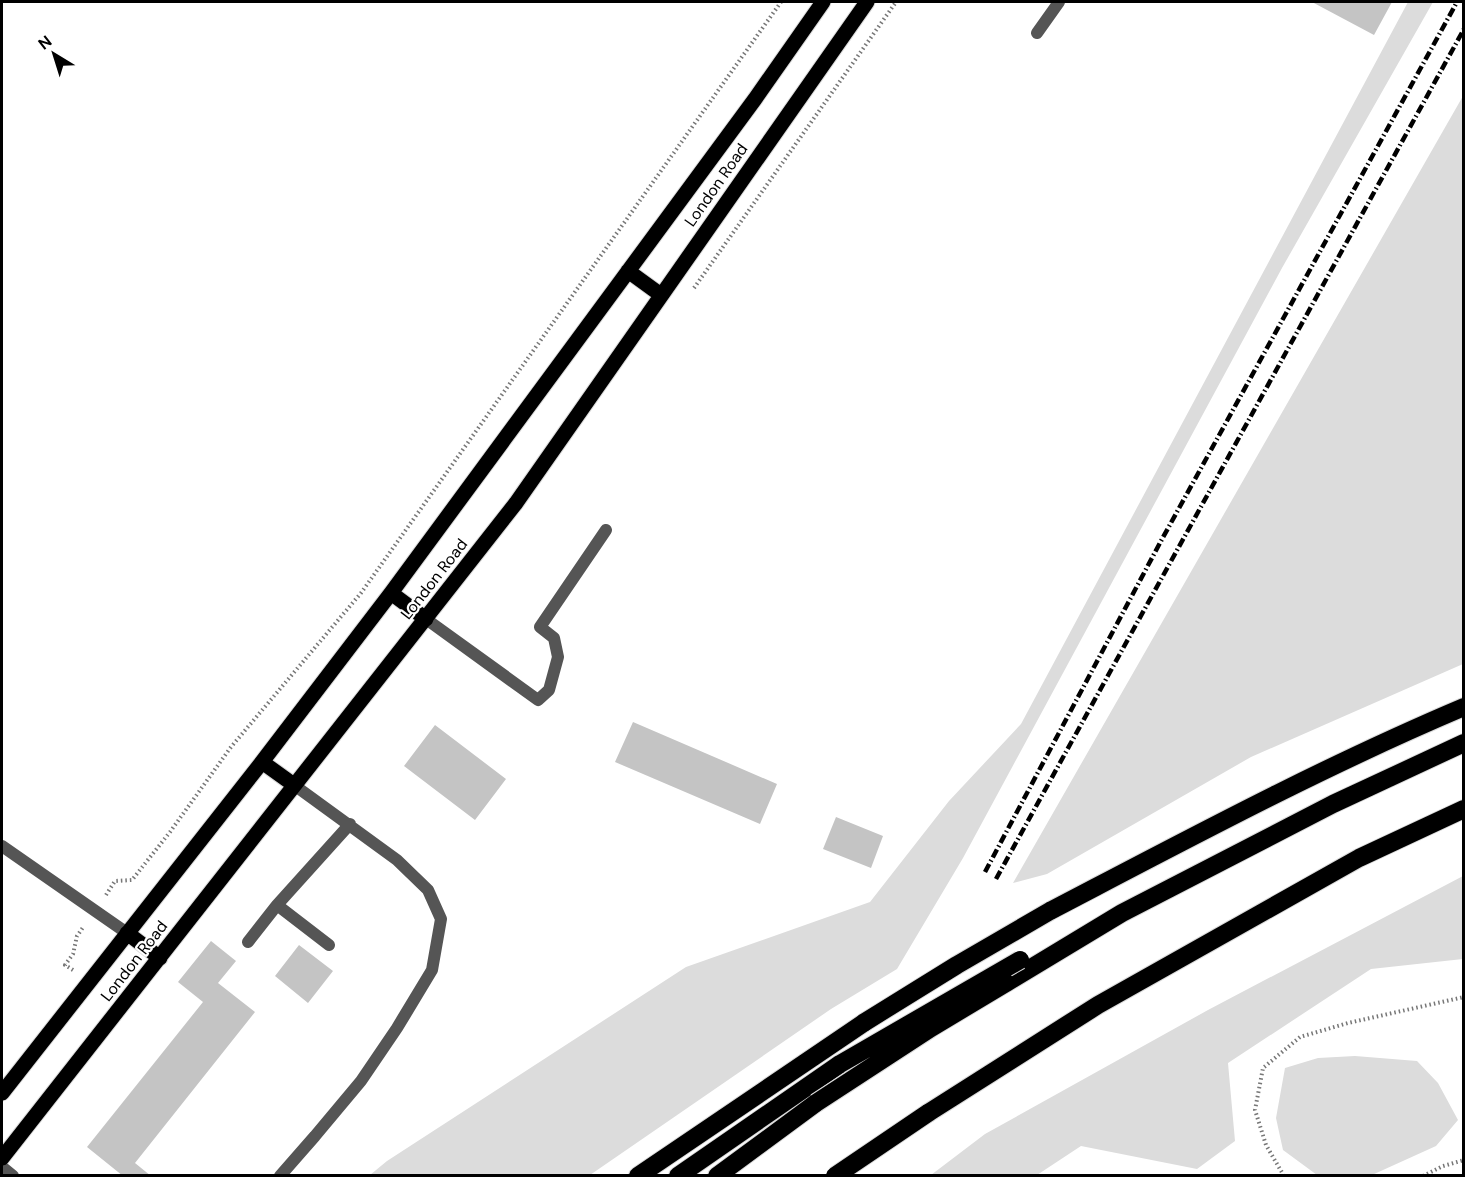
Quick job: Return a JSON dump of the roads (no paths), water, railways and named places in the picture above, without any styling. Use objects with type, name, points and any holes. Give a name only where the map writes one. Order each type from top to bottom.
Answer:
[{"type":"highway","points":[[638,1176],[865,1022],[1050,910],[1311,776],[1464,707]]},
{"type":"highway","points":[[678,1176],[840,1064],[1020,960],[1122,913],[1333,804],[1464,743]]},
{"type":"highway","points":[[835,1176],[928,1113],[1109,999],[1359,858],[1464,809]]},
{"type":"highway","points":[[717,1176],[816,1104],[931,1028],[1122,913]]},
{"type":"main road","name":"London Road","points":[[2,1093],[262,762],[391,593],[755,99],[823,2]]},
{"type":"main road","name":"London Road","points":[[2,1158],[516,503],[867,2]]},
{"type":"main road","points":[[628,271],[661,295]]},
{"type":"main road","points":[[391,593],[426,619]]},
{"type":"main road","points":[[262,762],[294,785]]},
{"type":"main road","points":[[127,933],[159,957]]},
{"type":"lane","points":[[1037,33],[1059,2]]},
{"type":"lane","points":[[426,619],[538,700],[549,690],[558,657],[554,638],[540,627],[606,530]]},
{"type":"lane","points":[[280,1176],[361,1081],[397,1028],[432,970],[441,919],[428,890],[397,860],[294,785]]},
{"type":"lane","points":[[248,942],[277,905],[350,824]]},
{"type":"lane","points":[[2,846],[127,933]]},
{"type":"lane","points":[[277,905],[329,945]]},
{"type":"lane","points":[[2,1167],[13,1176]]},
{"type":"railway","points":[[985,872],[1161,541],[1457,2]]},
{"type":"railway","points":[[996,879],[1464,29]]}]
